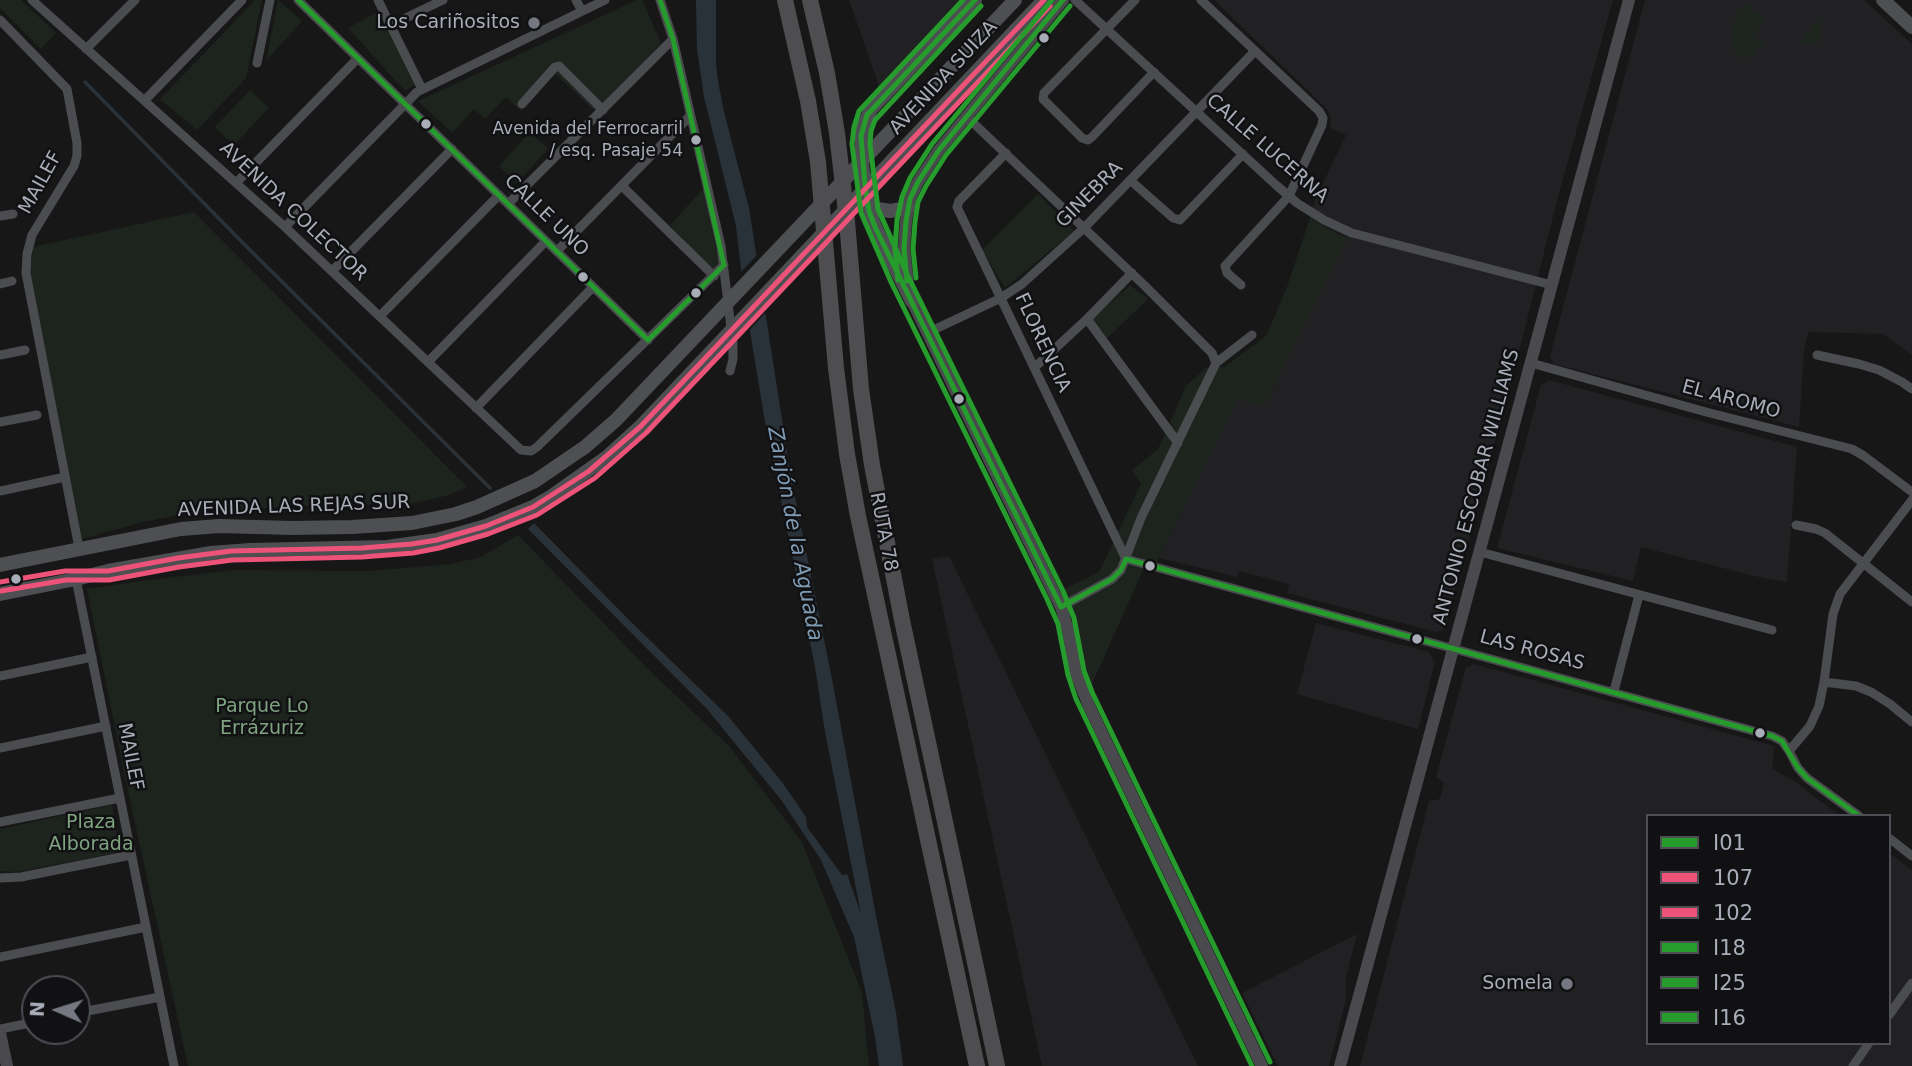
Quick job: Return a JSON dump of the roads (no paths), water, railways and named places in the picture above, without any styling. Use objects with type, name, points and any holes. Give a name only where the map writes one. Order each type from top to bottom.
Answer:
[{"type":"highway","name":"RUTA 78","points":[[785,0],[808,101],[818,162],[838,390],[858,516],[976,1066]]},
{"type":"highway","name":"RUTA 78","points":[[810,0],[827,73],[840,155],[857,351],[872,465],[902,620],[997,1066]]},
{"type":"main road","points":[[912,301],[875,227],[862,164],[861,136],[867,115],[975,0]]},
{"type":"main road","name":"AVENIDA SUIZA","points":[[725,305],[1015,0]]},
{"type":"main road","name":"AVENIDA SUIZA","points":[[76,579],[119,568],[211,554],[387,547],[436,540],[486,526],[533,507],[552,496],[607,457],[640,427],[1044,0]]},
{"type":"main road","name":"AVENIDA SUIZA","points":[[1063,0],[923,172],[908,208],[905,267],[912,301],[1061,607],[1076,673],[1084,695],[1262,1066]]},
{"type":"main road","name":"ANTONIO ESCOBAR WILLIAMS","points":[[1340,1066],[1629,0]]},
{"type":"main road","points":[[1883,0],[1912,27]]},
{"type":"main road","points":[[868,203],[878,209],[890,211],[908,208]]},
{"type":"main road","name":"AVENIDA LAS REJAS SUR","points":[[0,565],[163,531],[242,526],[389,526],[434,519],[487,503],[534,481],[585,447],[616,420],[725,305]]},
{"type":"main road","points":[[0,594],[76,579]]},
{"type":"main road","points":[[0,1031],[7,1066]]},
{"type":"street","points":[[86,49],[135,0]]},
{"type":"street","points":[[145,100],[242,0]]},
{"type":"street","points":[[257,63],[270,0]]},
{"type":"street","name":"CALLE UNO","points":[[298,0],[648,340]]},
{"type":"street","points":[[378,0],[420,85]]},
{"type":"street","points":[[391,25],[443,0]]},
{"type":"street","points":[[576,0],[582,11]]},
{"type":"street","points":[[285,227],[404,103],[422,89],[605,0]]},
{"type":"street","points":[[660,0],[673,38],[717,227],[733,344],[730,371]]},
{"type":"street","name":"CALLE LUCERNA","points":[[1075,0],[1289,196],[1324,220],[1352,233],[1552,285]]},
{"type":"street","points":[[1135,0],[1043,95],[1045,102],[1082,138],[1088,140],[1154,72]]},
{"type":"street","points":[[1201,0],[1319,111],[1323,118],[1289,196],[1225,266],[1227,273],[1241,285]]},
{"type":"street","name":"AVENIDA COLECTOR","points":[[37,2],[285,227],[518,448],[527,451],[537,447],[648,340]]},
{"type":"street","name":"MAILEF","points":[[0,20],[62,82],[69,96],[78,156],[32,236],[26,273],[79,548]]},
{"type":"street","points":[[508,204],[673,38]]},
{"type":"street","name":"GINEBRA","points":[[927,333],[1001,298],[1022,284],[1084,228],[1255,51]]},
{"type":"street","points":[[236,183],[358,58]]},
{"type":"street","points":[[522,104],[555,67],[559,66],[603,110]]},
{"type":"street","points":[[557,251],[690,116]]},
{"type":"street","points":[[967,117],[1132,273],[1212,353],[1216,363]]},
{"type":"street","points":[[332,271],[452,149]]},
{"type":"street","name":"FLORENCIA","points":[[1006,153],[957,205],[1126,559]]},
{"type":"street","points":[[1130,180],[1173,218],[1181,220],[1243,154]]},
{"type":"street","points":[[622,186],[714,276]]},
{"type":"street","points":[[380,316],[499,195]]},
{"type":"street","points":[[0,216],[13,214]]},
{"type":"street","points":[[428,362],[546,241]]},
{"type":"street","points":[[648,340],[724,265]]},
{"type":"street","points":[[1034,368],[1132,273]]},
{"type":"street","points":[[0,284],[12,281]]},
{"type":"street","points":[[476,408],[593,286]]},
{"type":"street","points":[[1087,319],[1178,443]]},
{"type":"street","points":[[1061,607],[1112,579],[1121,570],[1135,532],[1216,363],[1252,335]]},
{"type":"street","points":[[0,355],[25,350]]},
{"type":"street","points":[[1817,355],[1879,370],[1912,389]]},
{"type":"street","name":"EL AROMO","points":[[1531,363],[1852,449],[1912,492]]},
{"type":"street","points":[[0,422],[37,415]]},
{"type":"street","points":[[0,491],[65,477]]},
{"type":"street","points":[[1789,751],[1814,720],[1824,682],[1835,605],[1840,594],[1912,500]]},
{"type":"street","points":[[1796,525],[1825,533],[1912,602]]},
{"type":"street","points":[[1480,552],[1772,630]]},
{"type":"street","name":"LAS ROSAS","points":[[1126,559],[1772,736],[1782,741],[1802,774],[1855,814]]},
{"type":"street","name":"MAILEF","points":[[76,579],[174,1066]]},
{"type":"street","points":[[1614,691],[1639,595]]},
{"type":"street","points":[[0,676],[92,657]]},
{"type":"street","points":[[1824,682],[1856,686],[1871,692],[1912,722]]},
{"type":"street","points":[[0,748],[106,726]]},
{"type":"street","points":[[0,822],[120,798]]},
{"type":"street","points":[[1891,840],[1912,856]]},
{"type":"street","points":[[0,878],[21,877],[131,855]]},
{"type":"street","points":[[0,957],[146,927]]},
{"type":"street","points":[[1891,1011],[1912,983]]},
{"type":"street","points":[[91,1010],[160,997]]},
{"type":"street","points":[[0,1031],[21,1026]]},
{"type":"street","points":[[1853,1066],[1868,1045]]},
{"type":"water","name":"Zanjón de la Aguada","points":[[696,0],[716,0],[718,81],[749,208],[791,477],[896,1012],[903,1066],[879,1066],[854,937],[821,860],[782,801],[707,709],[528,529],[534,523],[728,716],[782,782],[806,817],[807,827],[842,875],[847,874],[861,914],[815,667],[765,422],[744,295],[736,226],[704,97],[697,49]]},
{"type":"waterway","points":[[85,82],[490,488]]},
{"type":"place","name":"Los Cariñositos","points":[[534,23]]},
{"type":"place","name":"Avenida del Ferrocarril / esq. Pasaje 54","points":[[696,140]]},
{"type":"place","name":"Somela","points":[[1567,984]]},
{"type":"park label","name":"Parque Lo Errázuriz","points":[[262,718]]},
{"type":"park label","name":"Plaza Alborada","points":[[91,834]]}]
